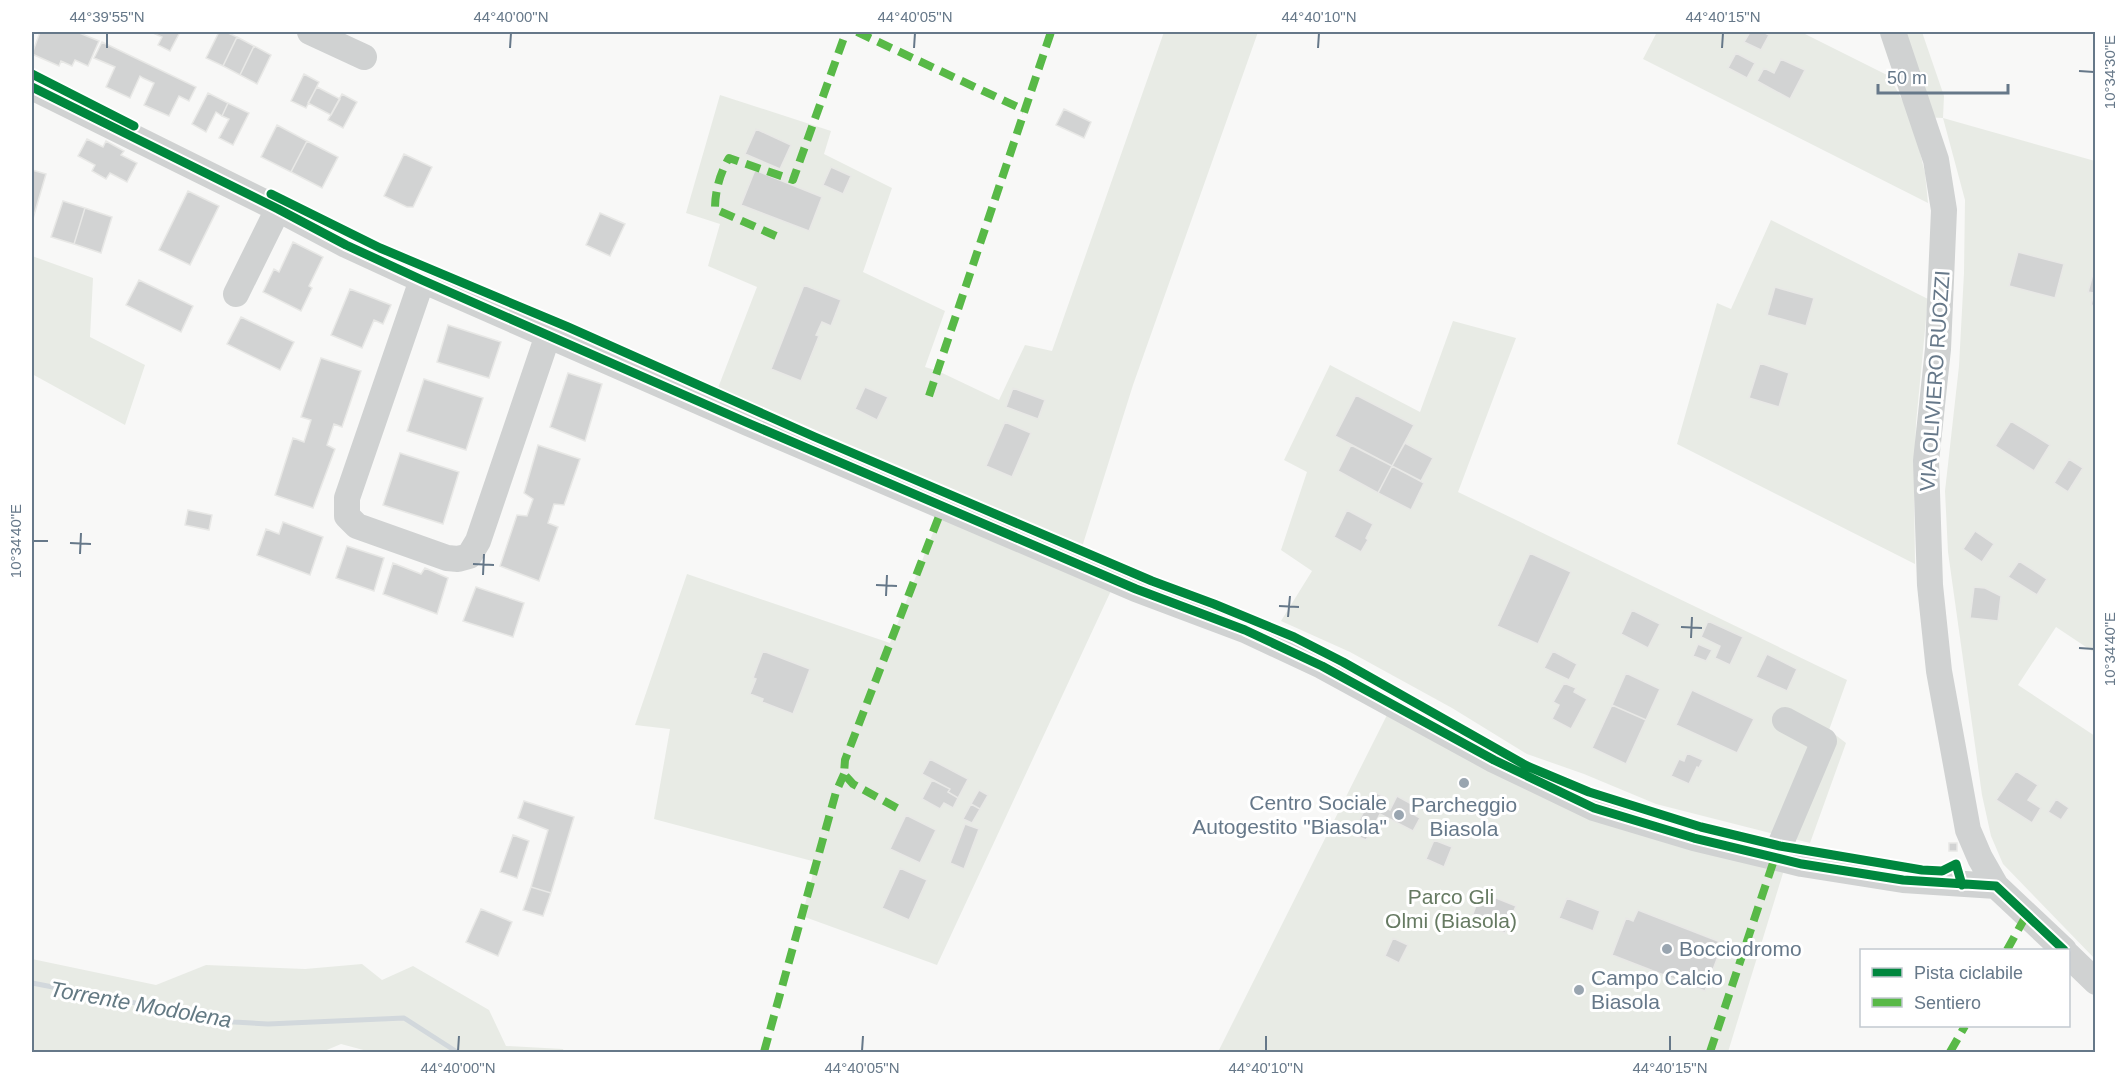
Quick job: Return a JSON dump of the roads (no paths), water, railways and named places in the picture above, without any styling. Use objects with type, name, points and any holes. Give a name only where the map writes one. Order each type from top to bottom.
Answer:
[{"type":"street","points":[[310,32],[364,57]]},
{"type":"street","name":"VIA OLIVIERO RUOZZI","points":[[1893,32],[1936,160],[1944,210],[1938,349],[1926,461],[1930,585],[1939,671],[1968,830],[1996,886],[2062,949]]},
{"type":"street","points":[[32,87],[346,245],[422,280],[1136,589],[1256,635],[1322,666],[1494,760],[1594,808],[1694,838],[1802,864],[1903,880],[1996,886]]},
{"type":"street","points":[[237,294],[278,209]]},
{"type":"street","points":[[422,280],[346,498],[347,516],[357,526],[447,558],[458,560],[469,556],[478,541],[548,335]]},
{"type":"street","points":[[1775,857],[1824,741],[1785,720]]},
{"type":"street","points":[[2070,957],[2096,982]]},
{"type":"waterway","name":"Torrente Modolena","points":[[32,983],[234,1022],[268,1024],[404,1018],[457,1052]]},
{"type":"place","name":"Parcheggio Biasola","points":[[1464,783]]},
{"type":"place","name":"Centro Sociale Autogestito \"Biasola\"","points":[[1399,815]]},
{"type":"place","name":"Bocciodromo","points":[[1667,949]]},
{"type":"place","name":"Campo Calcio Biasola","points":[[1579,990]]},
{"type":"park label","name":"Parco Gli Olmi (Biasola)","points":[[1451,909]]}]
